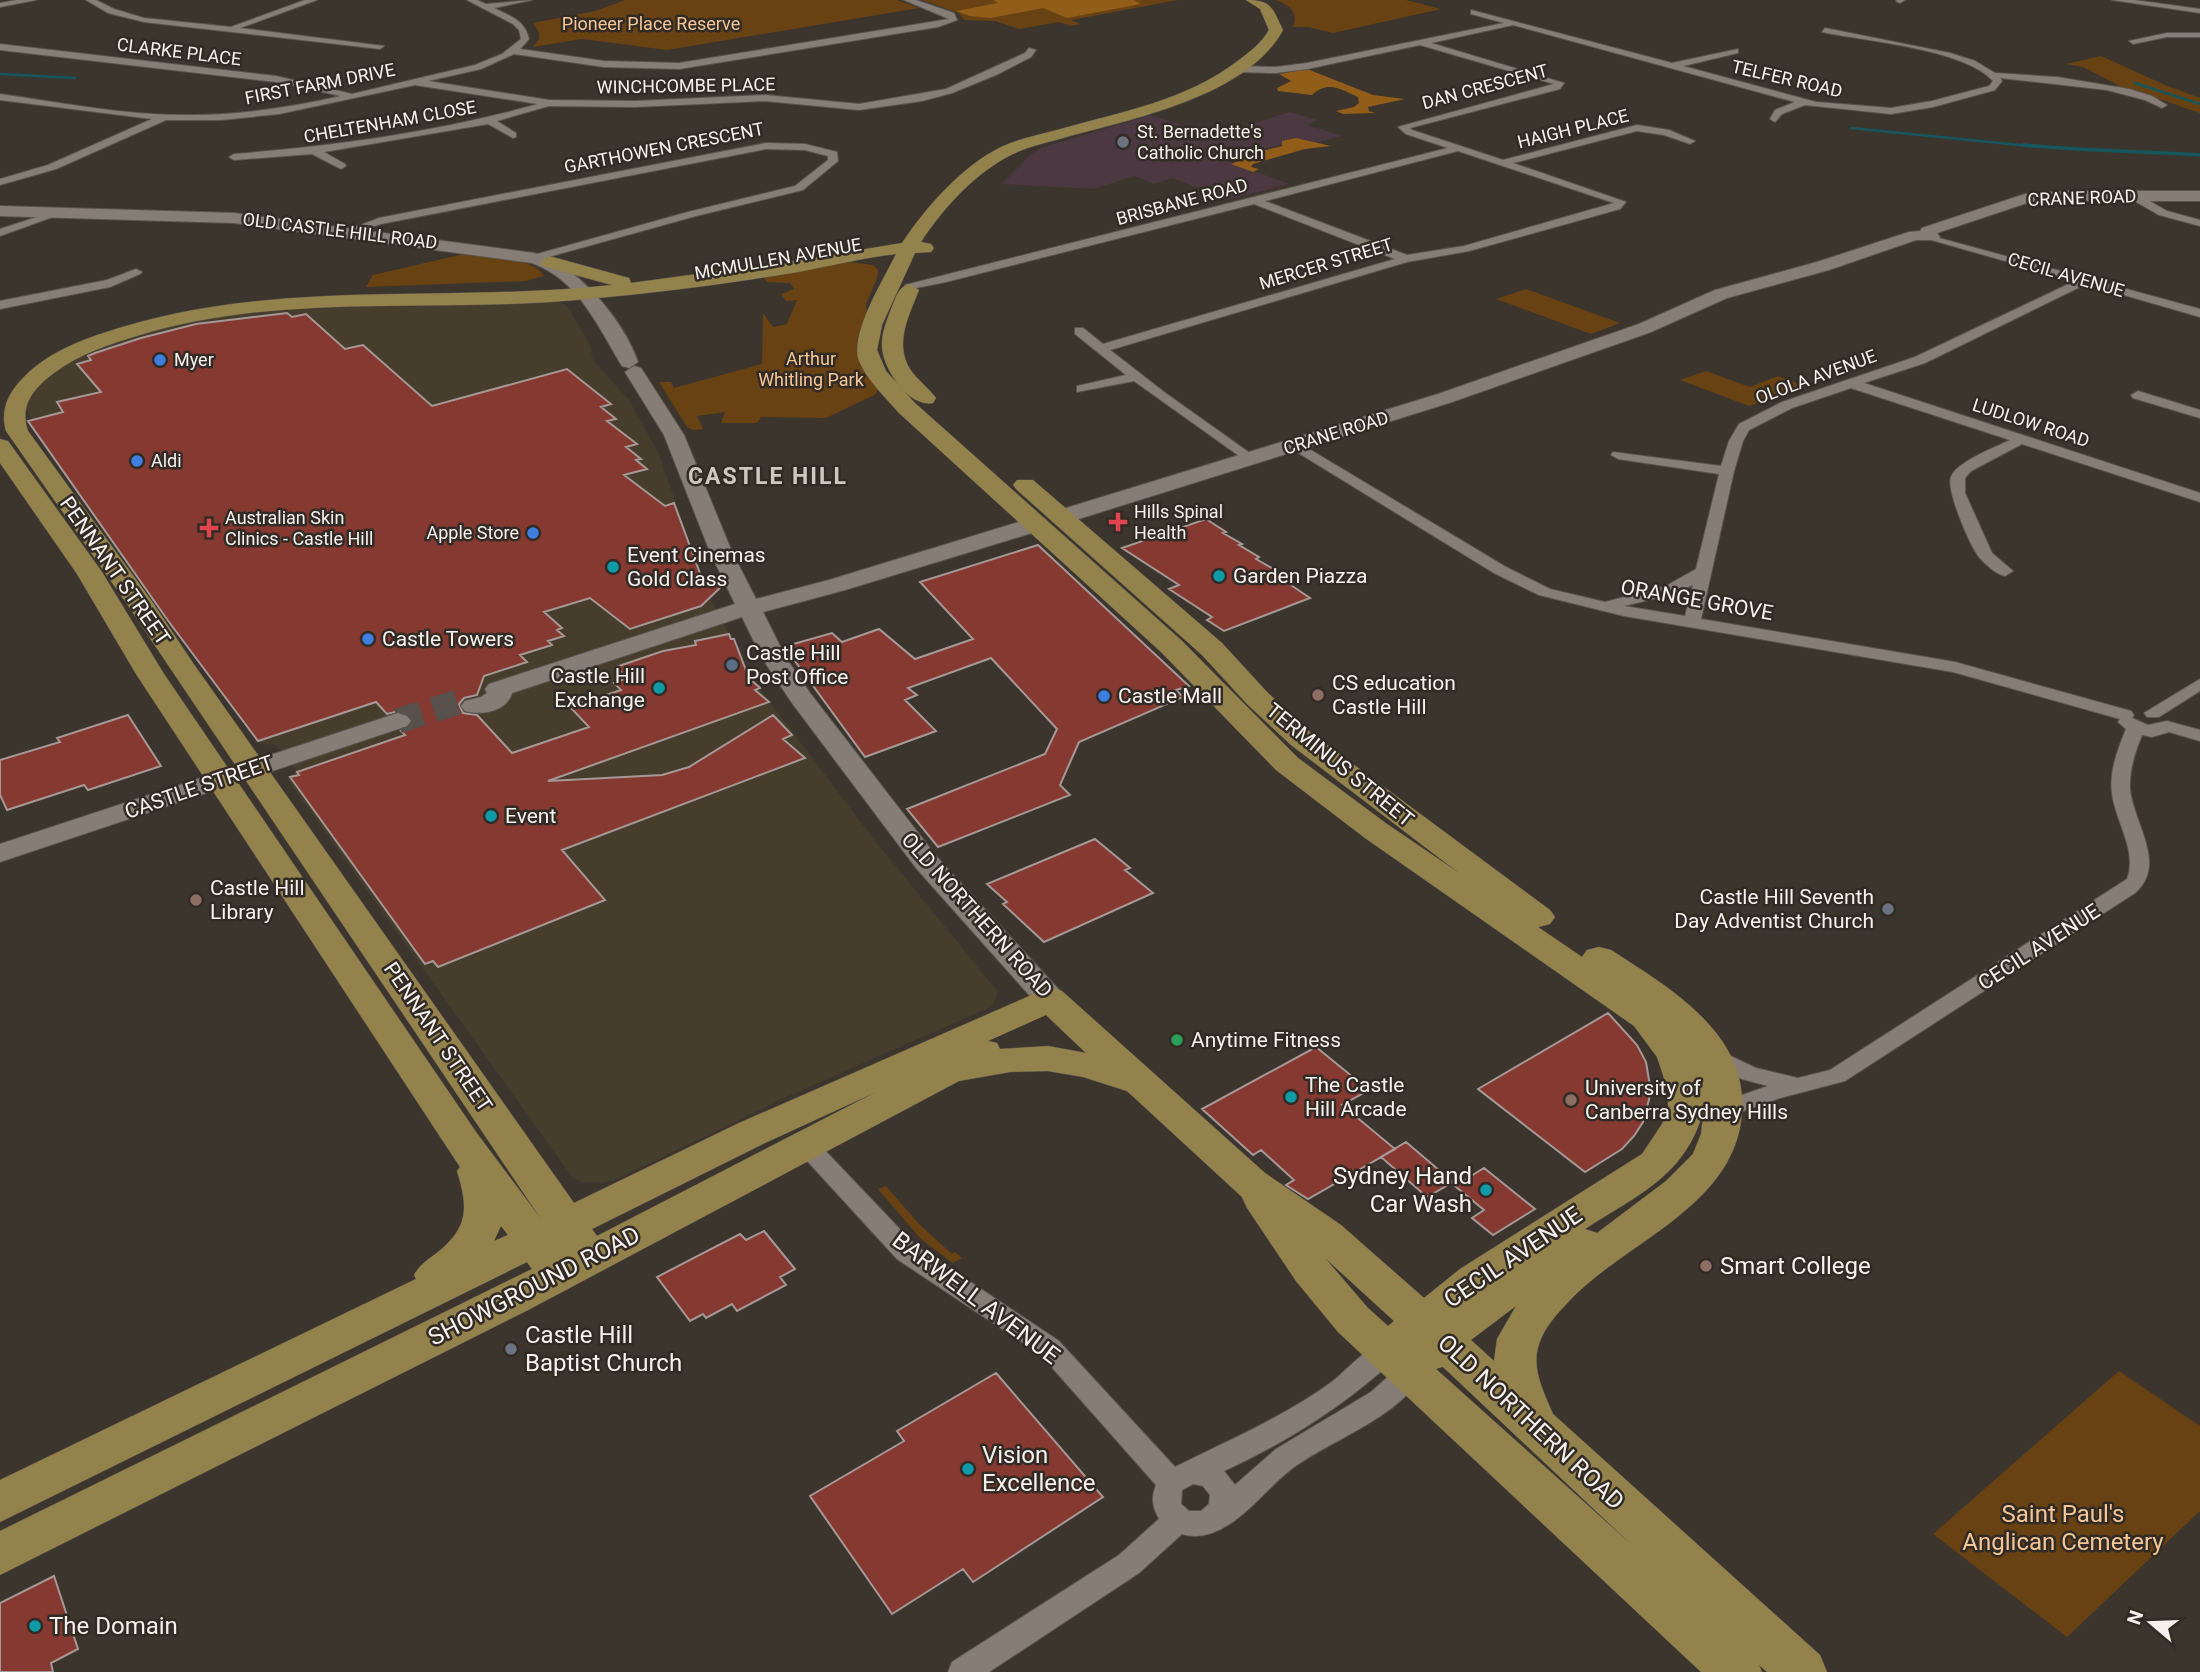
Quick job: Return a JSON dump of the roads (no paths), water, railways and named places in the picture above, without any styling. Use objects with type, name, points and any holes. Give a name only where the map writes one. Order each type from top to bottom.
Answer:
[{"type":"main road","points":[[1237,0],[1270,15]]},
{"type":"main road","points":[[897,382],[891,346],[892,333],[930,239],[953,194],[987,162],[1024,143],[1188,95],[1239,69],[1275,32],[1276,26],[1265,6],[1252,0]]},
{"type":"main road","points":[[897,382],[874,370],[865,350],[872,323],[890,287],[970,197],[1006,164],[1049,137]]},
{"type":"main road","name":"MCMULLEN AVENUE","points":[[581,291],[844,258],[930,239]]},
{"type":"main road","name":"MCMULLEN AVENUE","points":[[581,291],[755,267],[876,242],[930,239]]},
{"type":"main road","points":[[844,258],[878,262],[886,271],[890,287]]},
{"type":"main road","points":[[542,260],[625,283]]},
{"type":"main road","points":[[498,289],[540,282],[555,276],[556,271],[542,260]]},
{"type":"main road","points":[[890,287],[911,285]]},
{"type":"main road","points":[[0,396],[17,377],[33,366],[80,341],[123,325],[179,310],[284,296],[498,289],[581,291]]},
{"type":"main road","name":"PENNANT STREET","points":[[562,1250],[462,1142],[237,774],[17,431],[13,408],[23,390],[40,373],[92,344],[129,331],[206,312],[310,302],[581,291]]},
{"type":"main road","name":"TERMINUS STREET","points":[[897,382],[931,403],[1287,764],[1376,831],[1647,1018],[1675,1053],[1712,1083]]},
{"type":"main road","name":"TERMINUS STREET","points":[[897,382],[907,408],[1212,649],[1256,698],[1301,739],[1533,914],[1679,1015],[1704,1042],[1712,1083]]},
{"type":"main road","points":[[907,408],[931,403]]},
{"type":"main road","name":"PENNANT STREET","points":[[0,446],[44,512],[89,572],[150,674],[237,774],[562,1250]]},
{"type":"main road","points":[[1376,831],[1404,818]]},
{"type":"main road","name":"SHOWGROUND ROAD","points":[[0,1502],[324,1344],[562,1250],[807,1146],[941,1074],[1057,1005]]},
{"type":"main road","name":"SHOWGROUND ROAD","points":[[0,1554],[562,1250],[752,1133],[1057,1005]]},
{"type":"main road","name":"OLD NORTHERN ROAD","points":[[1057,1005],[1251,1183],[1327,1236],[1802,1672]]},
{"type":"main road","points":[[941,1074],[1001,1060],[1044,1056],[1075,1061],[1140,1083]]},
{"type":"main road","name":"CECIL AVENUE","points":[[1550,1440],[1526,1409],[1516,1386],[1514,1353],[1521,1328],[1537,1305],[1553,1290],[1685,1190],[1708,1163],[1721,1135],[1712,1083]]},
{"type":"main road","name":"CECIL AVENUE","points":[[1397,1363],[1431,1331],[1475,1280],[1656,1164],[1674,1142],[1687,1111],[1712,1083]]},
{"type":"main road","points":[[324,1344],[446,1268],[473,1243],[482,1224],[486,1200],[476,1168],[462,1142]]},
{"type":"main road","name":"OLD NORTHERN ROAD","points":[[1251,1183],[1337,1303],[1397,1363],[1737,1672]]},
{"type":"main road","name":"CECIL AVENUE","points":[[1431,1331],[1596,1237],[1649,1216]]},
{"type":"street","points":[[0,5],[32,0]]},
{"type":"street","points":[[90,0],[127,16],[380,46]]},
{"type":"street","points":[[227,29],[313,0]]},
{"type":"street","points":[[471,0],[516,22],[525,31],[525,39],[513,51]]},
{"type":"street","points":[[485,7],[528,0]]},
{"type":"street","points":[[513,51],[604,64],[679,66],[953,20],[951,15],[908,0]]},
{"type":"street","points":[[2116,0],[2200,11]]},
{"type":"street","name":"TELFER ROAD","points":[[1474,12],[1804,102],[1854,110],[1891,111],[1918,107],[1992,88],[1998,81],[1996,75]]},
{"type":"street","name":"TELFER ROAD","points":[[1239,69],[1291,69],[1511,23]]},
{"type":"street","points":[[1825,30],[1961,59],[1979,64],[1996,75],[2044,78],[2143,96],[2162,105]]},
{"type":"street","points":[[2133,41],[2167,35],[2200,35]]},
{"type":"street","name":"DAN CRESCENT","points":[[1423,43],[1560,83],[1557,87],[1403,127],[1409,132],[1461,148]]},
{"type":"street","name":"CLARKE PLACE","points":[[0,47],[295,82],[352,97]]},
{"type":"street","name":"WINCHCOMBE PLACE","points":[[415,82],[549,103],[636,104],[765,98],[859,107],[948,91],[993,73],[1028,55],[1032,50]]},
{"type":"street","name":"FIRST FARM DRIVE","points":[[0,97],[164,117],[212,118],[268,113],[352,97],[468,69],[513,51]]},
{"type":"street","points":[[1671,66],[1735,51]]},
{"type":"street","points":[[2044,78],[2057,71]]},
{"type":"street","points":[[1775,119],[1778,112],[1804,102]]},
{"type":"street","name":"CHELTENHAM CLOSE","points":[[234,157],[314,152],[490,121],[549,103]]},
{"type":"street","points":[[0,182],[52,167],[164,117]]},
{"type":"street","points":[[490,121],[513,135]]},
{"type":"street","name":"HAIGH PLACE","points":[[1504,162],[1637,128],[1667,132],[1690,141]]},
{"type":"street","name":"GARTHOWEN CRESCENT","points":[[350,232],[379,221],[766,146],[805,147],[833,154],[833,161],[799,188],[692,214],[542,260]]},
{"type":"street","points":[[1406,259],[1489,243],[1616,206],[1621,202],[1461,148]]},
{"type":"street","name":"BRISBANE ROAD","points":[[911,285],[946,279],[1461,148]]},
{"type":"street","points":[[314,152],[341,166]]},
{"type":"street","name":"CRANE ROAD","points":[[749,608],[848,581],[1411,410],[1628,335],[1706,299],[1824,266],[2025,199],[2068,196],[2200,196]]},
{"type":"street","points":[[2135,197],[2163,213],[2200,223]]},
{"type":"street","name":"MERCER STREET","points":[[1255,201],[1406,259]]},
{"type":"street","name":"OLD CASTLE HILL ROAD","points":[[0,211],[214,217],[350,232],[542,260]]},
{"type":"street","points":[[0,233],[56,214]]},
{"type":"street","name":"CECIL AVENUE","points":[[1925,234],[2200,313]]},
{"type":"street","name":"MERCER STREET","points":[[1102,348],[1406,259]]},
{"type":"street","points":[[484,694],[714,617],[749,608],[712,534],[687,463],[674,435],[631,367],[617,338],[581,291],[542,260]]},
{"type":"street","points":[[0,304],[110,282],[136,272]]},
{"type":"street","name":"OLOLA AVENUE","points":[[1692,621],[1735,441],[1744,427],[1787,405],[1920,360],[2086,280]]},
{"type":"street","points":[[1079,331],[1135,377],[1249,459]]},
{"type":"street","points":[[1082,389],[1135,377]]},
{"type":"street","name":"LUDLOW ROAD","points":[[1850,383],[2200,498]]},
{"type":"street","points":[[2138,395],[2200,415]]},
{"type":"street","points":[[2005,571],[1985,555],[1958,493],[1958,477],[1966,468],[2020,440]]},
{"type":"street","name":"ORANGE GROVE","points":[[1294,446],[1521,582],[1597,606],[1955,667],[2130,721]]},
{"type":"street","points":[[1618,455],[1727,471]]},
{"type":"street","points":[[1597,606],[1658,595],[1678,588],[1704,571]]},
{"type":"street","name":"OLD NORTHERN ROAD","points":[[749,608],[774,658],[848,763],[926,862],[1057,1005]]},
{"type":"street","points":[[2153,713],[2200,684]]},
{"type":"street","points":[[2167,726],[2164,719],[2139,710],[2130,721],[2156,732],[2167,726],[2200,736]]},
{"type":"street","name":"CASTLE STREET","points":[[0,853],[398,721]]},
{"type":"street","name":"CECIL AVENUE","points":[[1712,1083],[1800,1085],[1837,1076],[2125,891],[2137,879],[2142,866],[2124,811],[2121,789],[2130,721]]},
{"type":"street","name":"CECIL AVENUE","points":[[1712,1083],[1750,1074],[1800,1085]]},
{"type":"street","name":"BARWELL AVENUE","points":[[807,1146],[906,1252],[1050,1348],[1181,1477]]},
{"type":"street","name":"CECIL AVENUE","points":[[1181,1477],[1272,1433],[1359,1377],[1397,1363]]},
{"type":"street","name":"CECIL AVENUE","points":[[1219,1516],[1286,1457],[1381,1400],[1397,1363]]},
{"type":"street","points":[[1201,1473],[1219,1482],[1225,1500],[1219,1516],[1212,1521],[1195,1525],[1178,1520],[1171,1514],[1164,1497],[1181,1477],[1201,1473]]},
{"type":"street","points":[[963,1672],[1129,1564],[1178,1520]]},
{"type":"waterway","points":[[0,74],[75,78]]},
{"type":"waterway","points":[[2135,83],[2200,104]]},
{"type":"waterway","points":[[1851,128],[2040,147]]},
{"type":"waterway","points":[[2023,145],[2200,155]]},
{"type":"tunnel","points":[[398,721],[461,701]]},
{"type":"place","name":"St. Bernadette's Catholic Church","points":[[1123,142]]},
{"type":"place","name":"Myer","points":[[160,360]]},
{"type":"place","name":"Aldi","points":[[137,461]]},
{"type":"place","name":"Hills Spinal Health","points":[[1118,522]]},
{"type":"place","name":"Australian Skin Clinics - Castle Hill","points":[[209,528]]},
{"type":"place","name":"Apple Store","points":[[533,533]]},
{"type":"place","name":"Event Cinemas Gold Class","points":[[613,567]]},
{"type":"place","name":"Garden Piazza","points":[[1219,576]]},
{"type":"place","name":"Castle Towers","points":[[368,639]]},
{"type":"place","name":"Castle Hill Post Office","points":[[732,665]]},
{"type":"place","name":"Castle Hill Exchange","points":[[659,688]]},
{"type":"place","name":"CS education Castle Hill","points":[[1318,695]]},
{"type":"place","name":"Castle Mall","points":[[1104,696]]},
{"type":"place","name":"Event","points":[[491,816]]},
{"type":"place","name":"Castle Hill Library","points":[[196,900]]},
{"type":"place","name":"Castle Hill Seventh Day Adventist Church","points":[[1888,909]]},
{"type":"place","name":"Anytime Fitness","points":[[1177,1040]]},
{"type":"place","name":"The Castle Hill Arcade","points":[[1291,1097]]},
{"type":"place","name":"University of Canberra Sydney Hills","points":[[1571,1100]]},
{"type":"place","name":"Sydney Hand Car Wash","points":[[1486,1190]]},
{"type":"place","name":"Smart College","points":[[1706,1266]]},
{"type":"place","name":"Castle Hill Baptist Church","points":[[511,1349]]},
{"type":"place","name":"Vision Excellence","points":[[968,1469]]},
{"type":"place","name":"The Domain","points":[[35,1626]]},
{"type":"district","name":"CASTLE HILL","points":[[768,476]]},
{"type":"park label","name":"Pioneer Place Reserve","points":[[651,24]]},
{"type":"park label","name":"Arthur Whitling Park","points":[[811,369]]},
{"type":"park label","name":"Saint Paul's Anglican Cemetery","points":[[2063,1528]]}]
